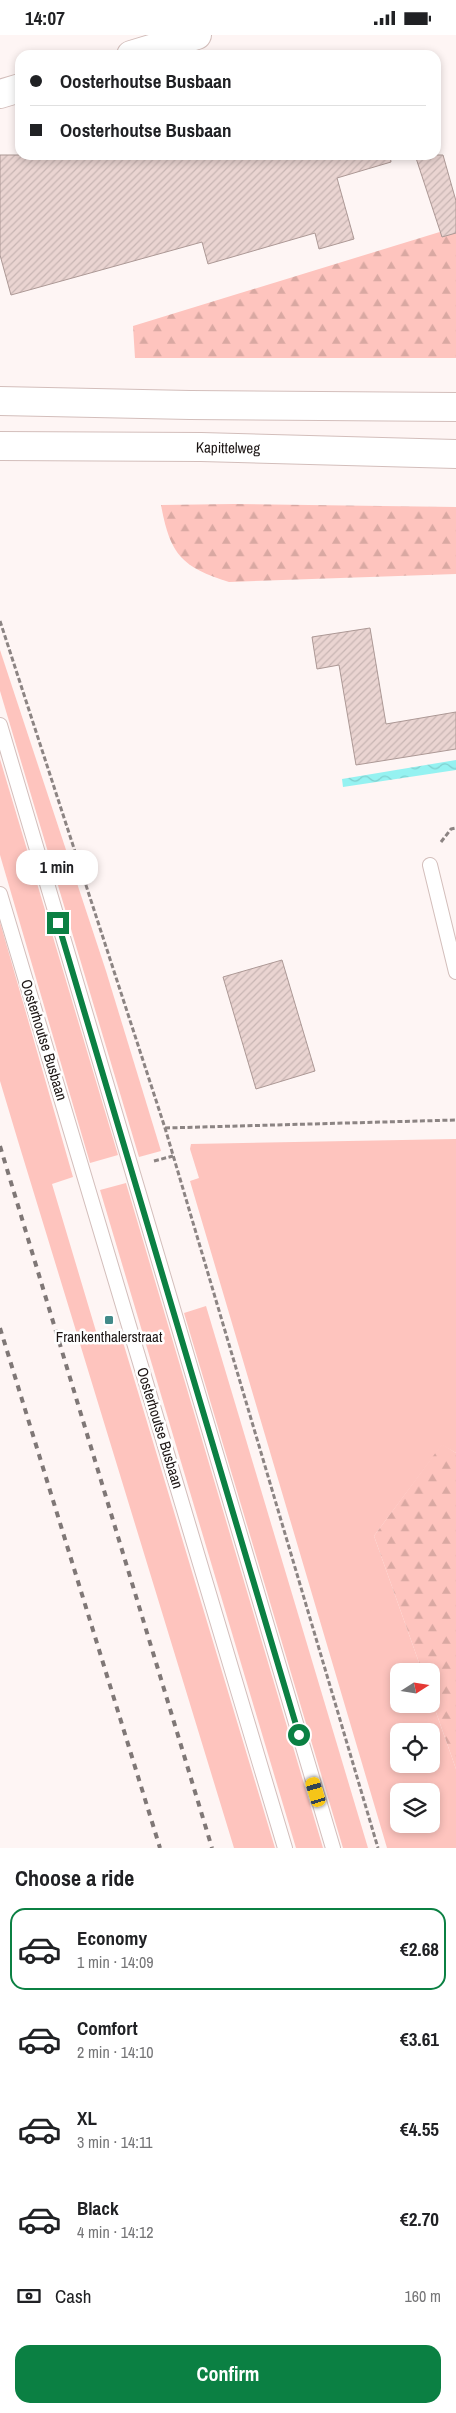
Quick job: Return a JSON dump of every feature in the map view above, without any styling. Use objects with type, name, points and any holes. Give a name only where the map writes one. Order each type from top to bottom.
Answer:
[{"type":"street","points":[[147,50],[197,35]]},
{"type":"street","points":[[0,94],[15,90]]},
{"type":"street","points":[[0,401],[456,407]]},
{"type":"street","name":"Kapittelweg","points":[[0,446],[201,447],[456,454]]},
{"type":"lane","points":[[0,725],[333,1848]]},
{"type":"lane","points":[[430,865],[456,972]]},
{"type":"lane","name":"Oosterhoutse Busbaan","points":[[0,894],[285,1848]]},
{"type":"path","points":[[0,621],[165,1128],[378,1848]]},
{"type":"path","points":[[165,1128],[456,1120]]},
{"type":"path","points":[[163,1159],[172,1156]]},
{"type":"green space","points":[[456,227],[456,358],[135,358],[133,326]]},
{"type":"green space","points":[[161,505],[456,507],[456,574],[229,582],[199,571],[180,556],[169,536]]},
{"type":"green space","points":[[0,650],[106,971],[161,1151],[139,1157],[0,691]]},
{"type":"green space","points":[[0,759],[118,1155],[90,1163],[0,855]]},
{"type":"green space","points":[[0,922],[73,1177],[52,1184],[98,1338],[120,1332],[275,1848],[234,1848],[0,1081]]},
{"type":"green space","points":[[456,1139],[456,1453],[442,1445],[374,1536],[419,1663],[390,1663],[390,1713],[436,1713],[440,1723],[390,1723],[390,1773],[440,1773],[440,1724],[456,1769],[456,1848],[387,1848],[190,1181],[199,1178],[190,1149],[191,1144]]},
{"type":"green space","points":[[126,1183],[323,1848],[296,1848],[100,1190]]},
{"type":"green space","points":[[206,1306],[368,1848],[343,1848],[184,1313]]},
{"type":"green space","points":[[442,1444],[456,1453],[456,1769],[436,1713],[440,1713],[440,1663],[419,1663],[374,1536]]},
{"type":"water","points":[[456,760],[456,770],[343,787],[342,779]]},
{"type":"building","points":[[0,155],[15,155],[15,160],[391,160],[391,162],[337,178],[354,239],[319,249],[315,233],[208,264],[202,242],[11,295],[0,255]]},
{"type":"building","points":[[441,155],[443,155],[456,201],[456,233],[442,237],[417,160],[441,160]]},
{"type":"building","points":[[370,628],[386,724],[456,712],[456,749],[356,765],[339,665],[317,669],[312,637]]},
{"type":"building","points":[[282,960],[315,1071],[256,1089],[223,977]]},
{"type":"railway","points":[[0,1146],[212,1848]]},
{"type":"railway","points":[[0,1328],[160,1848]]},
{"type":"place","name":"Frankenthalerstraat","points":[[109,1320]]},
{"type":"route","points":[[58,923],[299,1735]]}]
